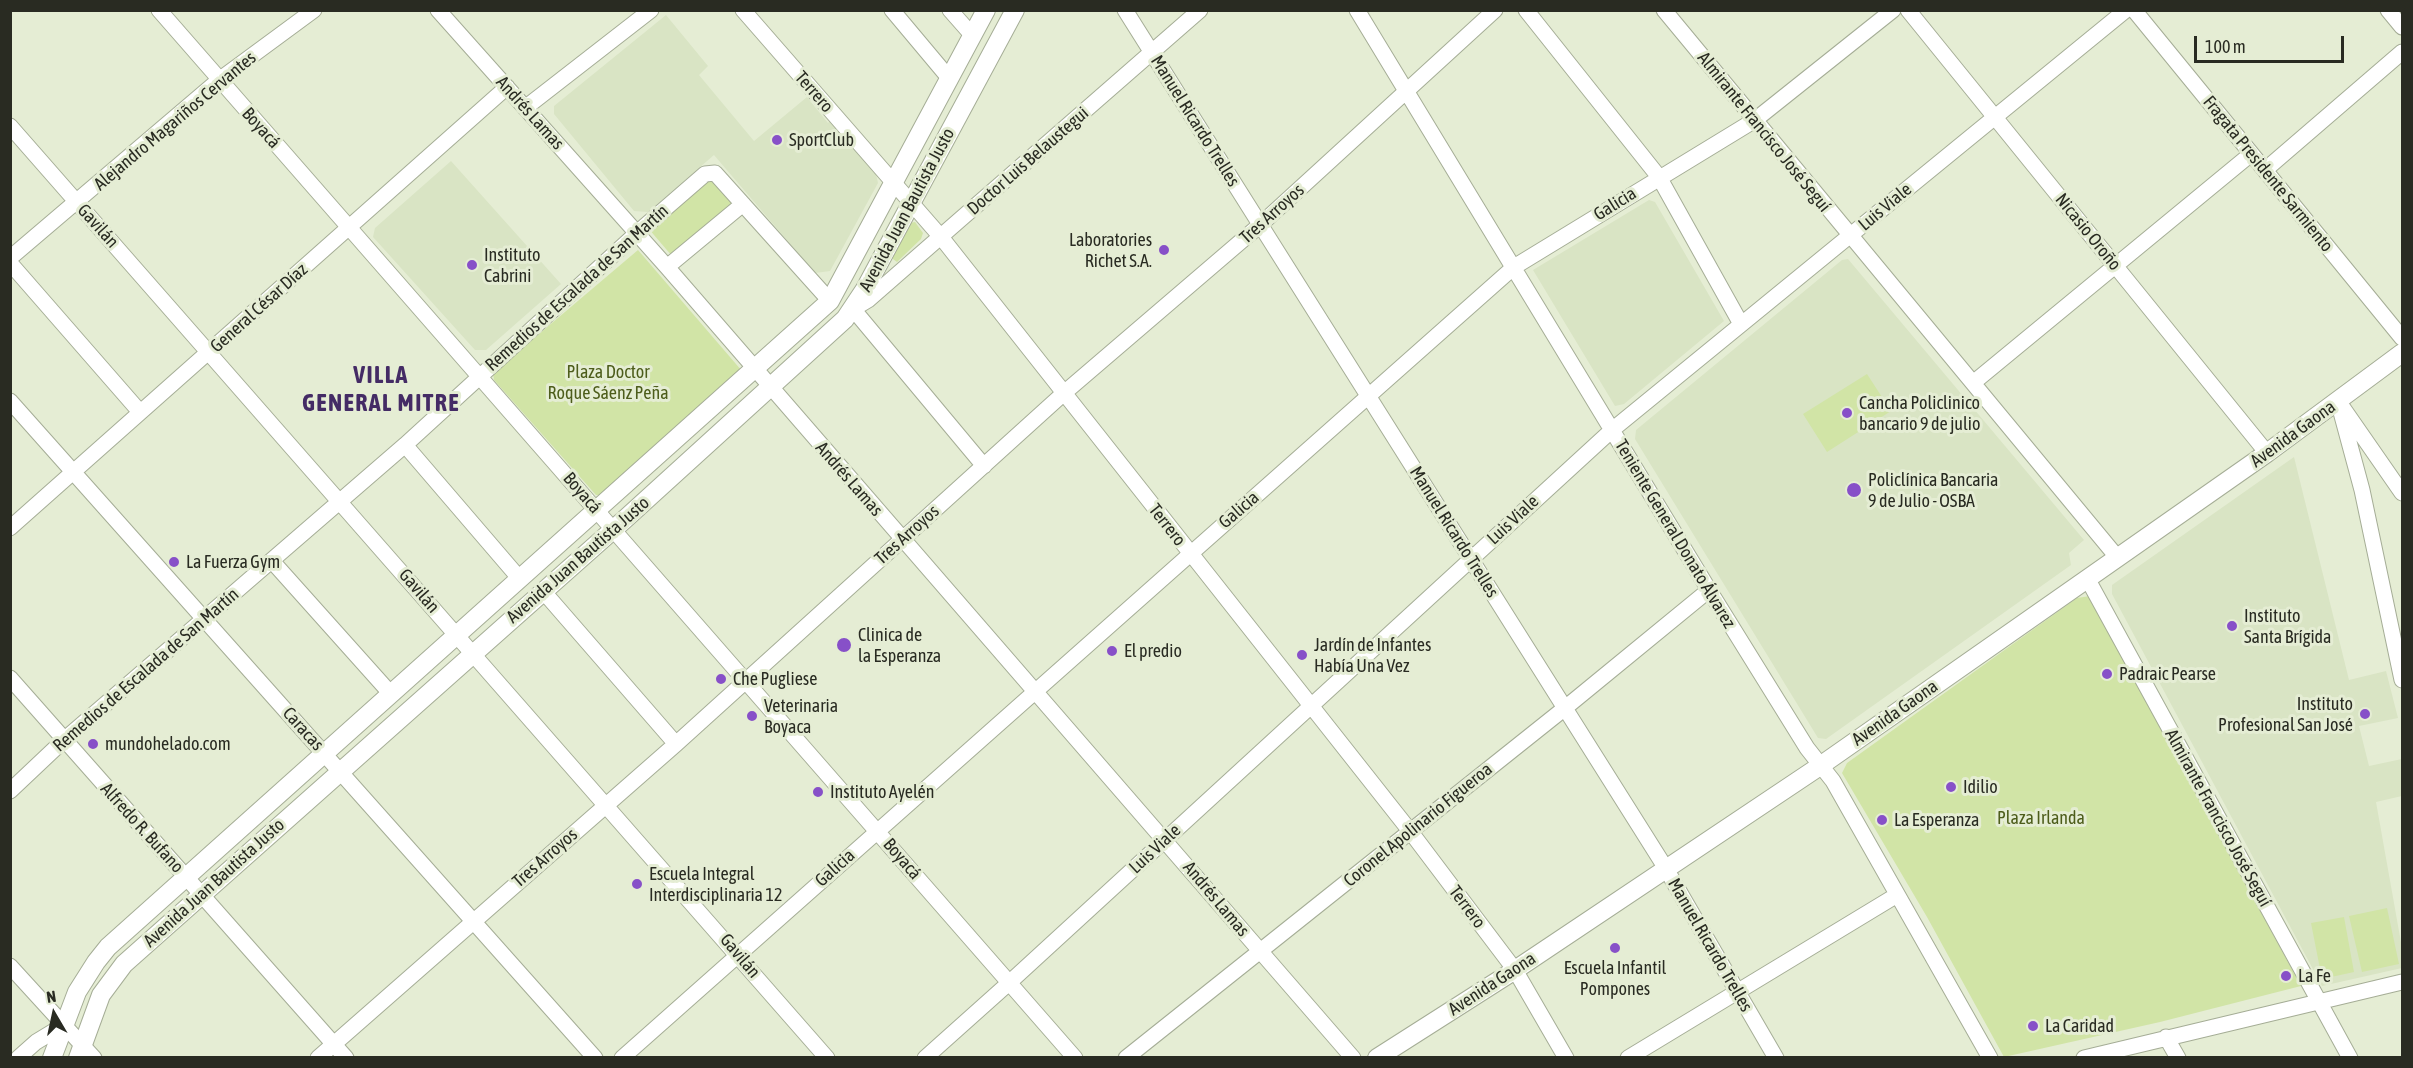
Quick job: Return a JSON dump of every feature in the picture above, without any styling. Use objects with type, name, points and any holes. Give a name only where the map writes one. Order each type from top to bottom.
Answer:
[{"type":"main road","name":"Avenida Juan Bautista Justo","points":[[52,1058],[77,992],[96,962],[830,301],[986,10]]},
{"type":"main road","name":"Avenida Juan Bautista Justo","points":[[85,1053],[94,1012],[111,980],[124,964],[339,770],[614,529],[854,309],[1015,10]]},
{"type":"main road","name":"Avenida Gaona","points":[[1377,1058],[1515,970],[1665,867],[1820,766],[2267,453],[2403,353]]},
{"type":"street","name":"Boyacá","points":[[159,10],[1076,1058]]},
{"type":"street","name":"Alejandro Magariños Cervantes","points":[[10,261],[219,80],[314,10]]},
{"type":"street","name":"Andrés Lamas","points":[[438,10],[667,267],[754,371],[1033,691],[1166,839],[1353,1058]]},
{"type":"street","points":[[525,108],[651,10]]},
{"type":"street","name":"Terrero","points":[[743,10],[941,237],[1410,831],[1515,970],[1566,1058]]},
{"type":"street","points":[[892,10],[949,78]]},
{"type":"street","points":[[950,10],[972,36]]},
{"type":"street","name":"Manuel Ricardo Trelles","points":[[1125,10],[1665,867],[1776,1058]]},
{"type":"street","name":"Doctor Luis Belaustegui","points":[[854,309],[868,300],[941,237],[1200,10]]},
{"type":"street","name":"Teniente General Donato Álvarez","points":[[1357,10],[1709,590],[1820,766],[1833,781],[1990,1058]]},
{"type":"street","name":"Tres Arroyos","points":[[318,1058],[675,744],[1065,393],[1260,225],[1495,10]]},
{"type":"street","points":[[1526,10],[1659,177],[1741,324]]},
{"type":"street","name":"Almirante Francisco José Seguí","points":[[1664,10],[2117,558]]},
{"type":"street","name":"Galicia","points":[[622,1058],[1033,691],[1514,267],[1755,120],[1893,10]]},
{"type":"street","name":"Nicasio Oroño","points":[[1908,10],[2267,453]]},
{"type":"street","name":"Luis Viale","points":[[924,1058],[1010,982],[1612,430],[2126,10]]},
{"type":"street","name":"Fragata Presidente Sarmiento","points":[[2134,10],[2403,338]]},
{"type":"street","points":[[2388,10],[2403,27]]},
{"type":"street","points":[[2265,170],[2403,52]]},
{"type":"street","name":"General César Díaz","points":[[10,528],[507,87]]},
{"type":"street","name":"Gavilán","points":[[10,126],[607,804],[826,1058]]},
{"type":"street","points":[[1973,383],[2251,154]]},
{"type":"street","name":"Remedios de Escalada de San Martín","points":[[10,791],[64,741],[341,502],[705,174],[716,173],[743,204]]},
{"type":"street","points":[[667,267],[743,204],[830,301]]},
{"type":"street","points":[[10,261],[140,412]]},
{"type":"street","points":[[854,309],[984,466]]},
{"type":"street","points":[[2338,400],[2403,493]]},
{"type":"street","points":[[2338,400],[2362,490],[2400,655],[2403,680]]},
{"type":"street","name":"Caracas","points":[[10,401],[595,1058]]},
{"type":"street","points":[[405,445],[520,579]]},
{"type":"street","points":[[2362,490],[2361,483],[2371,471],[2378,471],[2391,477]]},
{"type":"street","points":[[272,561],[391,694]]},
{"type":"street","name":"Almirante Francisco José Seguí","points":[[2087,578],[2350,1058]]},
{"type":"street","name":"Coronel Apolinario Figueroa","points":[[1126,1058],[1565,708],[1709,590]]},
{"type":"street","points":[[543,591],[675,744]]},
{"type":"street","name":"Alfredo R. Bufano","points":[[10,678],[346,1058]]},
{"type":"street","points":[[1629,1058],[1897,895]]},
{"type":"street","points":[[10,966],[64,1025],[85,1053]]},
{"type":"street","points":[[2084,1058],[2318,1000],[2403,982]]},
{"type":"street","points":[[18,1058],[36,1042],[64,1025]]},
{"type":"street","points":[[2166,1037],[2178,1058]]},
{"type":"shaded area","points":[[666,15],[708,66],[699,75],[754,141],[807,97],[828,123],[832,119],[876,174],[878,183],[830,271],[815,273],[714,155],[648,212],[634,211],[554,114],[554,106]]},
{"type":"shaded area","name":"Instituto Cabrini","points":[[451,161],[561,284],[486,350],[475,350],[373,237],[375,228]]},
{"type":"shaded area","points":[[1649,200],[1655,202],[1724,321],[1624,404],[1615,406],[1533,270]]},
{"type":"shaded area","name":"Policlínica Bancaria 9 de Julio - OSBA","points":[[1848,259],[2084,540],[2069,553],[2071,565],[1826,739],[1818,738],[1635,439],[1636,430],[1842,260]]},
{"type":"shaded area","points":[[2294,457],[2349,680],[2386,671],[2398,718],[2359,726],[2369,766],[2402,759],[2402,796],[2376,802],[2402,948],[2402,968],[2322,986],[2112,594],[2112,585]]},
{"type":"green space","points":[[712,172],[743,206],[678,263],[648,228]]},
{"type":"green space","points":[[915,222],[923,233],[921,239],[897,262],[889,256],[910,223]]},
{"type":"green space","name":"Plaza Doctor Roque Sáenz Peña","points":[[638,250],[742,371],[604,495],[596,495],[494,380],[493,373]]},
{"type":"green space","name":"Cancha Policlinico bancario 9 de julio","points":[[1867,374],[1891,411],[1827,452],[1803,414]]},
{"type":"green space","name":"Plaza Irlanda","points":[[2090,596],[2301,986],[2160,1022],[2004,1057],[1927,917],[1842,773],[1847,763],[2077,598]]},
{"type":"green space","points":[[2387,908],[2399,964],[2362,972],[2349,916]]},
{"type":"green space","points":[[2344,917],[2354,972],[2322,979],[2311,923]]},
{"type":"place","name":"SportClub","points":[[777,140]]},
{"type":"place","name":"Laboratories Richet S.A.","points":[[1164,250]]},
{"type":"place","name":"Instituto Cabrini","points":[[472,265]]},
{"type":"place","name":"Cancha Policlinico bancario 9 de julio","points":[[1847,413]]},
{"type":"place","name":"Policlínica Bancaria 9 de Julio - OSBA","points":[[1854,490]]},
{"type":"place","name":"La Fuerza Gym","points":[[174,562]]},
{"type":"place","name":"Instituto Santa Brígida","points":[[2232,626]]},
{"type":"place","name":"Clinica de la Esperanza","points":[[844,645]]},
{"type":"place","name":"El predio","points":[[1112,651]]},
{"type":"place","name":"Jardín de Infantes Había Una Vez","points":[[1302,655]]},
{"type":"place","name":"Padraic Pearse","points":[[2107,674]]},
{"type":"place","name":"Che Pugliese","points":[[721,679]]},
{"type":"place","name":"Instituto Profesional San José","points":[[2365,714]]},
{"type":"place","name":"Veterinaria Boyaca","points":[[752,716]]},
{"type":"place","name":"mundohelado.com","points":[[93,744]]},
{"type":"place","name":"Idilio","points":[[1951,787]]},
{"type":"place","name":"Instituto Ayelén","points":[[818,792]]},
{"type":"place","name":"La Esperanza","points":[[1882,820]]},
{"type":"place","name":"Escuela Integral Interdisciplinaria 12","points":[[637,884]]},
{"type":"place","name":"Escuela Infantil Pompones","points":[[1615,948]]},
{"type":"place","name":"La Fe","points":[[2286,976]]},
{"type":"place","name":"La Caridad","points":[[2033,1026]]},
{"type":"district","name":"VILLA GENERAL MITRE","points":[[381,389]]}]
